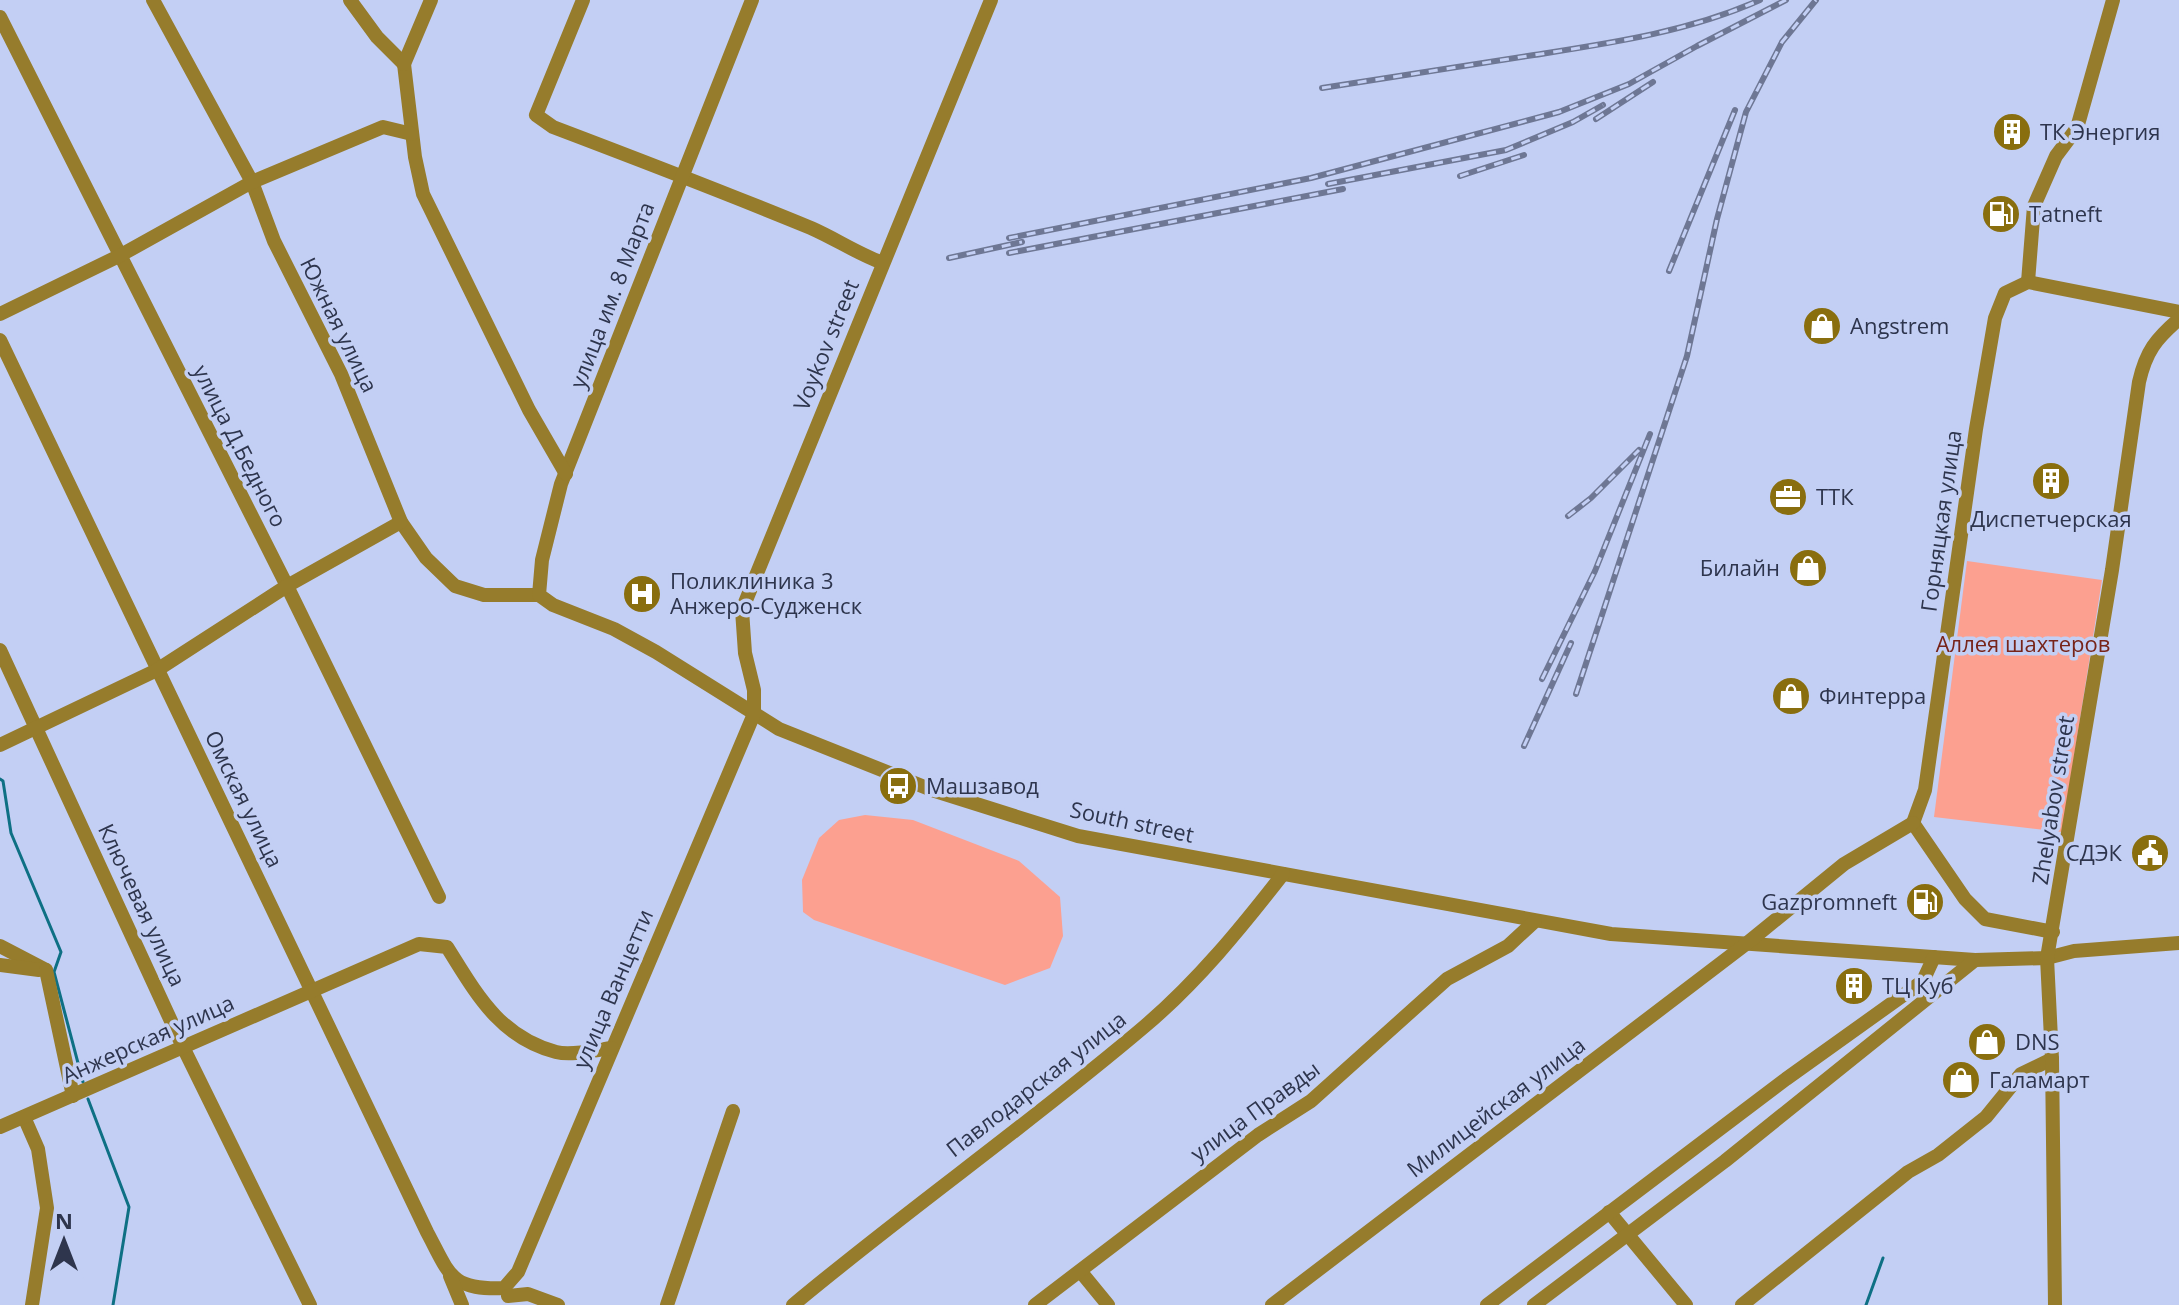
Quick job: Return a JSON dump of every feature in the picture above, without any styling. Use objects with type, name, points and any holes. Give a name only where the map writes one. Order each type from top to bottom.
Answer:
[{"type":"street","name":"Южная улица","points":[[153,0],[252,182],[274,241],[341,374],[401,522],[426,558],[455,586],[484,595],[539,595]]},
{"type":"street","points":[[350,0],[377,37],[404,64]]},
{"type":"street","points":[[431,0],[404,64],[423,194],[529,410],[566,474]]},
{"type":"street","points":[[583,0],[536,115],[553,127],[831,236],[859,254],[883,263]]},
{"type":"street","name":"улица им. 8 Марта","points":[[539,595],[542,560],[566,474],[752,0]]},
{"type":"street","name":"Voykov street","points":[[754,714],[754,690],[745,653],[742,610],[991,0]]},
{"type":"street","points":[[2113,0],[2077,128],[2056,156],[2034,206],[2028,282],[2179,312]]},
{"type":"street","name":"улица Д.Бедного","points":[[0,17],[287,586],[439,897]]},
{"type":"street","points":[[0,314],[119,256],[252,182],[383,127],[412,134]]},
{"type":"street","name":"Горняцкая улица","points":[[1913,823],[1925,790],[1963,515],[1995,318],[2005,293],[2028,282]]},
{"type":"street","name":"Zhelyabov street","points":[[2055,1305],[2052,1059],[2047,958],[2112,570],[2139,382],[2145,357],[2160,336],[2179,319]]},
{"type":"street","name":"Омская улица","points":[[0,340],[462,1305]]},
{"type":"street","points":[[0,745],[157,670],[287,586],[401,522]]},
{"type":"street","name":"South street","points":[[539,595],[553,605],[614,629],[656,652],[779,729],[932,790],[1078,836],[1611,934],[1975,960],[2047,958],[2074,951],[2179,943]]},
{"type":"street","name":"Ключевая улица","points":[[0,650],[183,1047],[310,1305]]},
{"type":"street","name":"улица Ванцетти","points":[[450,1276],[475,1289],[504,1288],[518,1272],[754,714]]},
{"type":"street","points":[[1913,823],[1965,899],[1985,919],[2053,932]]},
{"type":"street","name":"Милицейская улица","points":[[1272,1305],[1746,944],[1844,864],[1913,823]]},
{"type":"street","name":"Павлодарская улица","points":[[793,1305],[1146,1025],[1205,969],[1283,874]]},
{"type":"street","name":"улица Правды","points":[[1035,1305],[1258,1135],[1311,1101],[1447,979],[1508,946],[1535,921]]},
{"type":"street","name":"Анжерская улица","points":[[0,1127],[419,944],[447,947],[478,996],[511,1033],[558,1053],[612,1048]]},
{"type":"street","points":[[0,946],[46,970]]},
{"type":"street","points":[[1487,1305],[1786,1079],[1923,981],[1934,957]]},
{"type":"street","points":[[1534,1305],[1725,1161],[1975,960]]},
{"type":"street","points":[[0,965],[46,970]]},
{"type":"street","points":[[46,970],[73,1096]]},
{"type":"street","points":[[1742,1305],[1908,1172],[1938,1155],[1986,1117],[2021,1074],[2052,1059]]},
{"type":"street","points":[[667,1305],[733,1111]]},
{"type":"street","points":[[24,1117],[38,1149],[47,1208],[32,1305]]},
{"type":"street","points":[[1609,1212],[1686,1305]]},
{"type":"street","points":[[1081,1272],[1108,1305]]},
{"type":"street","points":[[508,1296],[528,1294],[558,1305]]},
{"type":"green space","name":"Аллея шахтеров","points":[[1967,561],[2102,580],[2062,832],[1934,817]]},
{"type":"green space","points":[[865,815],[913,820],[1019,861],[1060,897],[1063,936],[1050,968],[1005,985],[814,920],[803,912],[802,880],[819,838],[839,820]]},
{"type":"waterway","points":[[0,779],[3,781],[11,833],[61,952],[54,972],[83,1082]]},
{"type":"waterway","points":[[88,1099],[129,1207],[113,1305]]},
{"type":"waterway","points":[[1866,1305],[1883,1258]]},
{"type":"railway","points":[[1322,88],[1620,41],[1705,20],[1760,0]]},
{"type":"railway","points":[[1009,238],[1311,178],[1559,112],[1629,84],[1786,0]]},
{"type":"railway","points":[[1576,694],[1687,356],[1717,219],[1746,112],[1782,42],[1816,0]]},
{"type":"railway","points":[[1596,119],[1653,82]]},
{"type":"railway","points":[[1328,184],[1506,150],[1573,122],[1603,105]]},
{"type":"railway","points":[[1669,271],[1735,110]]},
{"type":"railway","points":[[1460,176],[1524,155]]},
{"type":"railway","points":[[1009,253],[1343,189]]},
{"type":"railway","points":[[949,258],[1022,242]]},
{"type":"railway","points":[[1542,679],[1595,571],[1650,434]]},
{"type":"railway","points":[[1568,516],[1591,498],[1639,450]]},
{"type":"railway","points":[[1524,746],[1571,643]]},
{"type":"place","name":"ТК Энергия","points":[[2012,132]]},
{"type":"place","name":"Tatneft","points":[[2001,214]]},
{"type":"place","name":"Angstrem","points":[[1822,326]]},
{"type":"place","name":"Диспетчерская","points":[[2051,481]]},
{"type":"place","name":"ТТК","points":[[1788,497]]},
{"type":"place","name":"Билайн","points":[[1808,568]]},
{"type":"place","name":"Поликлиника 3 Анжеро-Судженск","points":[[642,594]]},
{"type":"place","name":"Финтерра","points":[[1791,696]]},
{"type":"place","name":"Машзавод","points":[[898,786]]},
{"type":"place","name":"СДЭК","points":[[2150,853]]},
{"type":"place","name":"Gazpromneft","points":[[1925,902]]},
{"type":"place","name":"ТЦ Куб","points":[[1854,986]]},
{"type":"place","name":"DNS","points":[[1987,1042]]},
{"type":"place","name":"Галамарт","points":[[1961,1080]]}]
